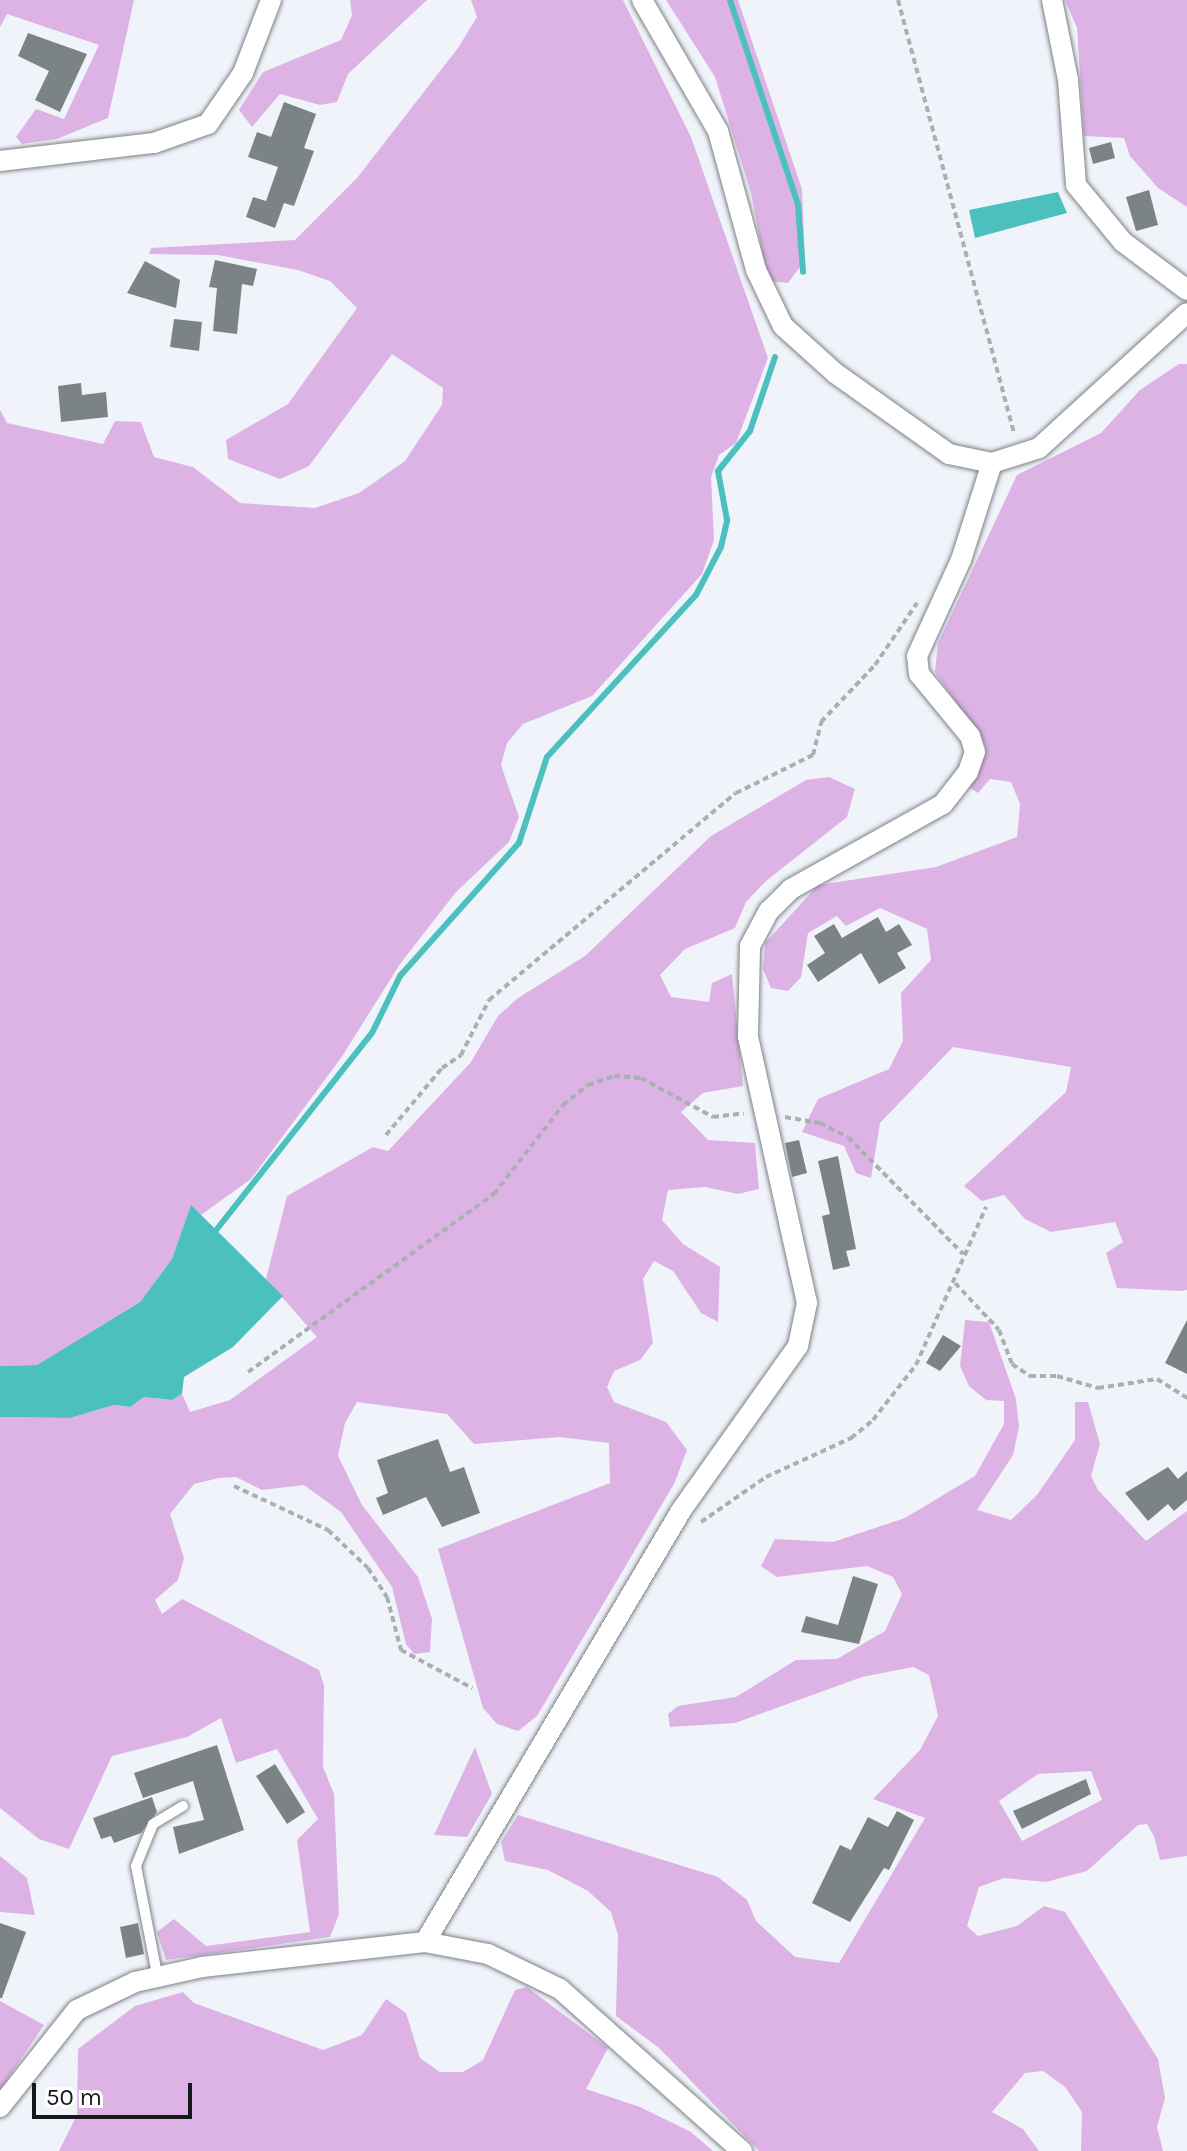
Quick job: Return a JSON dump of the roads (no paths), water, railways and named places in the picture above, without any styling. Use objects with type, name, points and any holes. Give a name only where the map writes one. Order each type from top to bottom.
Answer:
[{"type":"street","points":[[0,161],[154,143],[208,124],[243,73],[271,0]]},
{"type":"street","points":[[642,0],[718,131],[760,283],[783,326],[949,454],[992,463],[1020,456],[1070,425],[1187,313]]},
{"type":"street","points":[[1052,0],[1068,80],[1076,185],[1092,212],[1123,242],[1187,290]]},
{"type":"street","points":[[425,1942],[672,1525],[798,1346],[807,1303],[762,1116],[748,1036],[750,946],[769,911],[791,889],[943,804],[968,772],[975,752],[970,736],[919,674],[917,656],[961,560],[992,463]]},
{"type":"street","points":[[0,2107],[77,2010],[157,1974],[425,1942],[488,1954],[560,1989],[742,2151]]},
{"type":"lane","points":[[157,1974],[136,1866],[153,1824],[183,1806]]},
{"type":"water","points":[[1058,192],[1067,213],[975,238],[969,210]]},
{"type":"water","points":[[191,1205],[283,1296],[233,1347],[184,1377],[182,1394],[172,1400],[144,1397],[130,1407],[114,1405],[70,1418],[0,1417],[0,1366],[37,1365],[140,1302],[172,1259]]},
{"type":"waterway","points":[[730,0],[798,205],[803,272]]},
{"type":"waterway","points":[[217,1229],[372,1033],[400,976],[519,843],[547,757],[696,595],[721,547],[727,520],[718,471],[750,431],[775,357]]}]
